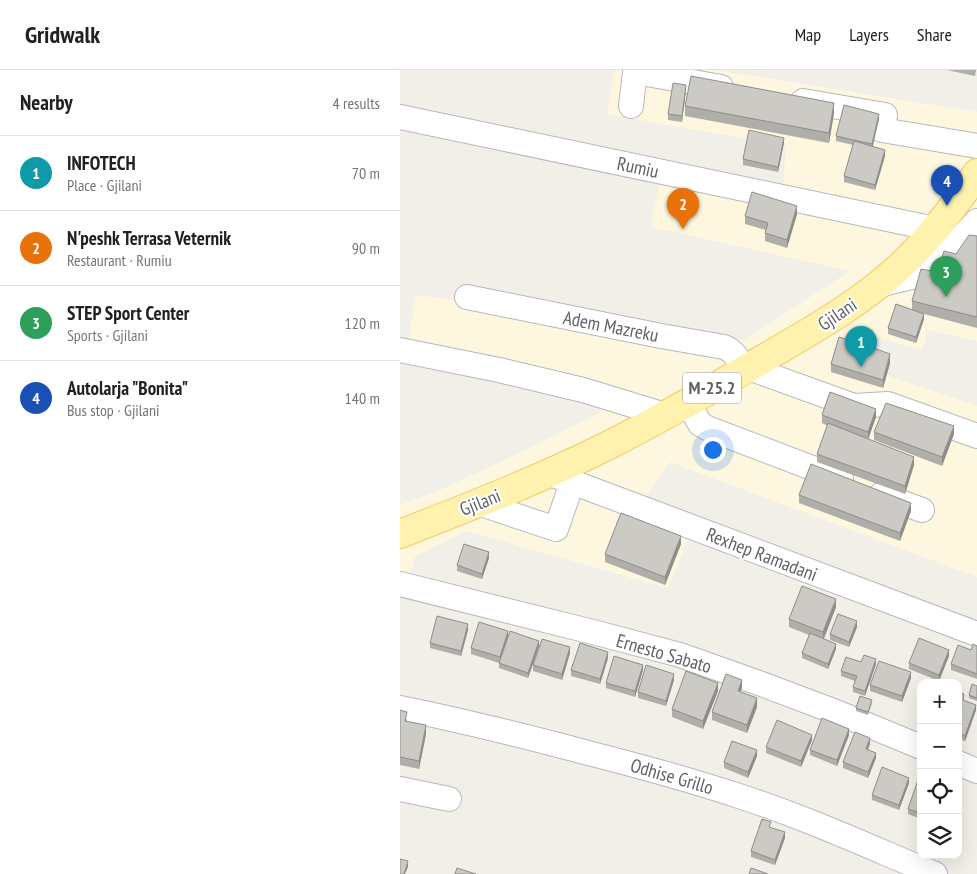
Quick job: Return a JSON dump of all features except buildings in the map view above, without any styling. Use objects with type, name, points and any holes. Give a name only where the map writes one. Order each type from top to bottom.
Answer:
[{"type":"main road","name":"Gjilani","points":[[400,534],[478,503],[560,478],[604,447],[747,369],[813,330],[852,304],[903,263],[939,238],[954,206],[977,173]]},
{"type":"street","points":[[630,106],[635,72],[741,90]]},
{"type":"street","points":[[780,97],[886,115],[882,130],[977,146]]},
{"type":"street","name":"Rumiu","points":[[400,117],[939,238]]},
{"type":"street","points":[[939,238],[977,221]]},
{"type":"street","name":"Adem Mazreku","points":[[467,297],[724,347],[731,349],[747,369]]},
{"type":"street","points":[[400,350],[499,370],[583,390],[677,408],[707,428],[922,510]]},
{"type":"street","points":[[747,369],[854,406],[888,404],[977,436]]},
{"type":"street","points":[[478,503],[556,529],[560,478]]},
{"type":"street","name":"Rexhep Ramadani","points":[[560,478],[977,634]]},
{"type":"street","name":"Ernesto Sabato","points":[[400,584],[593,632],[680,656],[759,683],[917,745]]},
{"type":"street","name":"Odhise Grillo","points":[[400,708],[514,733],[688,780],[792,815],[935,874]]},
{"type":"street","points":[[962,765],[977,771]]},
{"type":"street","points":[[400,789],[449,799]]},
{"type":"shaded area","points":[[615,70],[715,70],[977,112],[977,341],[927,330],[922,350],[857,332],[842,360],[977,406],[977,577],[670,462],[643,501],[696,520],[668,588],[467,531],[415,557],[400,602],[400,505],[438,491],[532,447],[633,396],[408,344],[416,295],[745,340],[850,271],[651,227],[663,163],[783,186],[786,146],[607,114]]},
{"type":"place","name":"Autolarja \"Bonita\"","points":[[947,206]]},
{"type":"place","name":"N'peshk Terrasa Veternik","points":[[683,229]]},
{"type":"place","name":"STEP Sport Center","points":[[946,297]]},
{"type":"place","name":"INFOTECH","points":[[861,367]]}]
